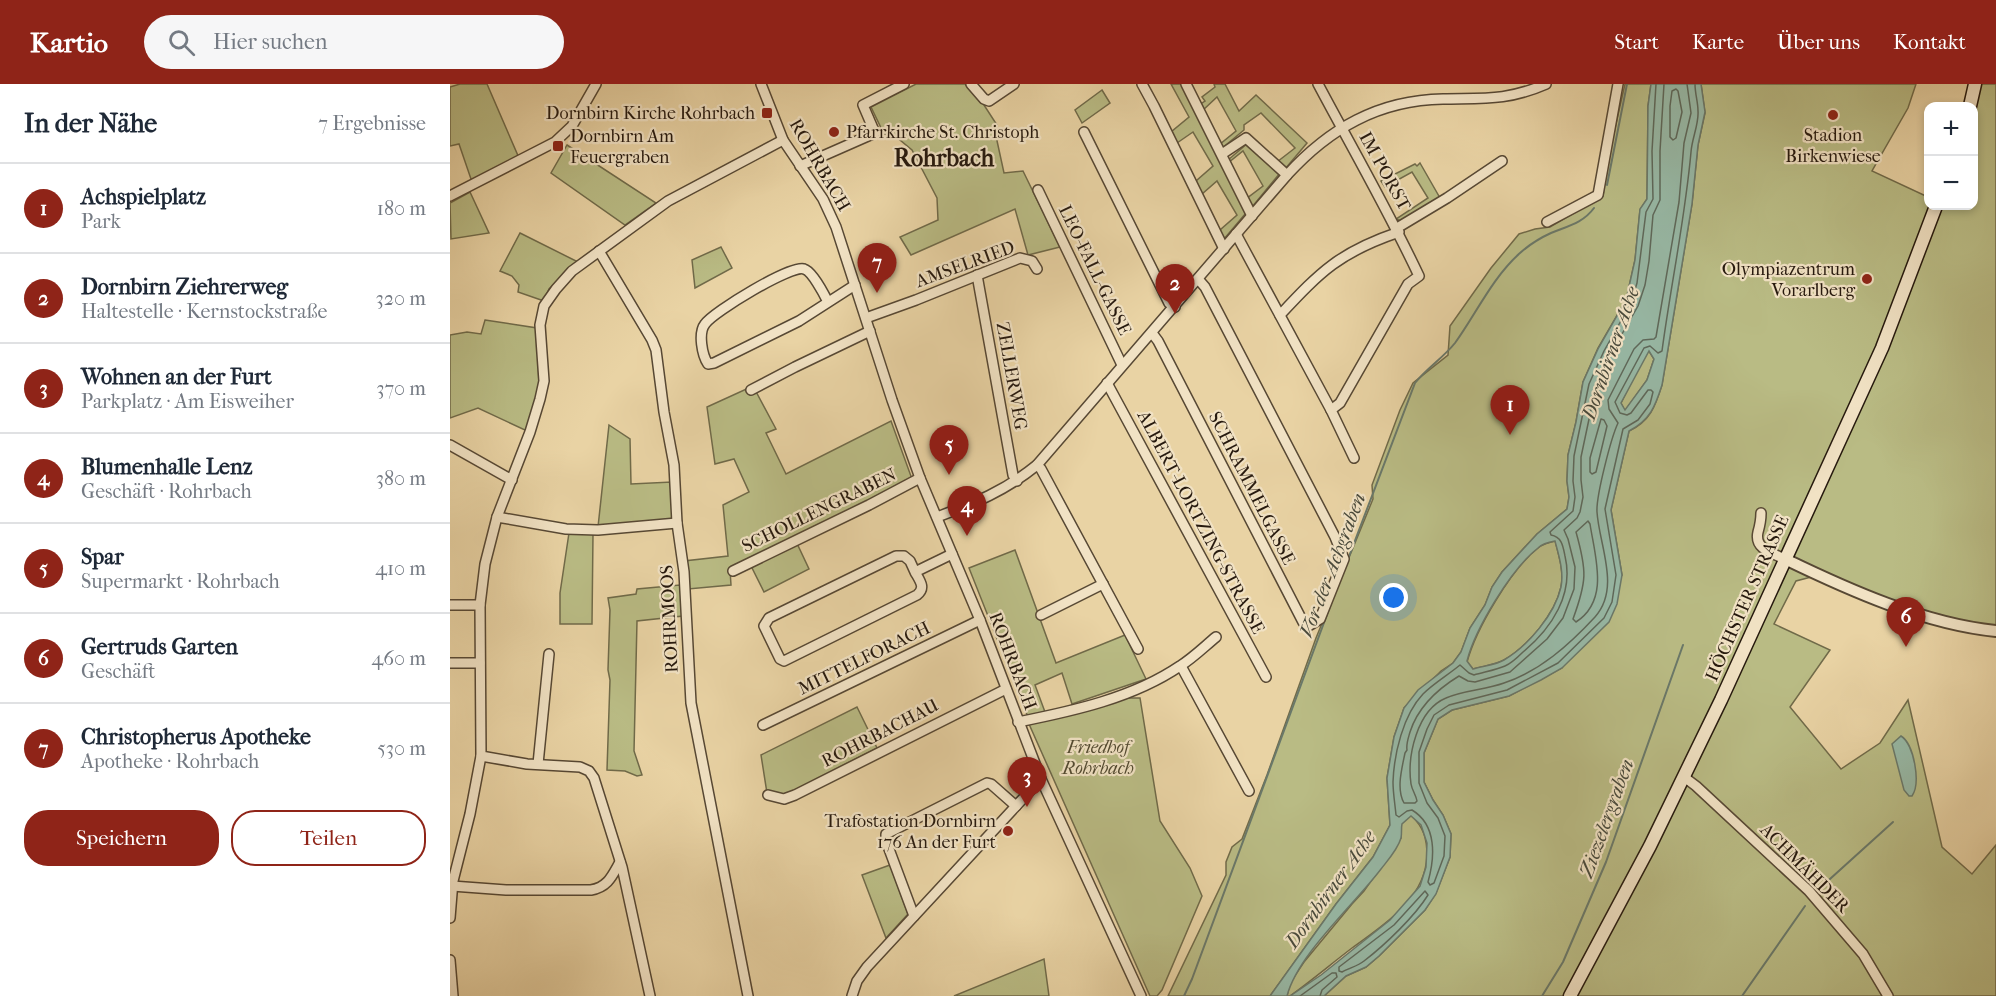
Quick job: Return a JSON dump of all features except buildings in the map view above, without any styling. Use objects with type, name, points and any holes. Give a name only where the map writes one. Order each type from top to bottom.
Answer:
[{"type":"main road","points":[[1971,102],[1976,84]]},
{"type":"main road","name":"HÖCHSTER STRASSE","points":[[1570,996],[1684,777],[1884,343],[1934,210]]},
{"type":"street","points":[[450,196],[555,142],[572,126],[596,84]]},
{"type":"street","name":"ROHRBACH","points":[[761,84],[783,140],[823,199],[832,217],[920,478],[980,620],[1041,779],[1141,996]]},
{"type":"street","points":[[800,166],[875,133],[863,105],[904,84]]},
{"type":"street","points":[[971,84],[984,99],[989,101],[1014,84]]},
{"type":"street","points":[[1142,84],[1224,249]]},
{"type":"street","points":[[1186,84],[1252,216]]},
{"type":"street","name":"IM PORST","points":[[1318,84],[1398,230],[1419,276],[1408,284],[1340,403],[1331,410]]},
{"type":"street","points":[[937,517],[997,494],[1017,482],[1037,465],[1287,175],[1318,144],[1342,127],[1377,111],[1398,105],[1442,99],[1502,98],[1546,84]]},
{"type":"street","points":[[1547,222],[1598,195],[1618,84]]},
{"type":"street","points":[[1084,132],[1174,307]]},
{"type":"street","points":[[1222,154],[1246,138],[1287,175]]},
{"type":"street","points":[[450,918],[452,886],[482,756],[480,605],[485,564],[497,517],[536,416],[542,390],[544,381],[540,326],[544,306],[572,271],[668,201],[783,140]]},
{"type":"street","points":[[1280,315],[1338,259],[1398,230],[1502,161]]},
{"type":"street","name":"LEO-FALL-GASSE","points":[[1038,190],[1122,365]]},
{"type":"street","points":[[1236,234],[1331,410],[1354,458]]},
{"type":"street","name":"ROHRMOOS","points":[[599,251],[656,350],[674,465],[677,523],[684,572],[691,703],[748,996]]},
{"type":"street","name":"AMSELRIED","points":[[866,318],[1020,258],[1032,261],[1036,269]]},
{"type":"street","points":[[828,302],[809,272],[804,268],[791,271],[759,286],[714,315],[704,325],[702,332],[704,359],[708,364],[714,363],[782,331],[855,285]]},
{"type":"street","name":"ZELLERWEG","points":[[977,274],[1013,475],[1017,482]]},
{"type":"street","name":"SCHRAMMELGASSE","points":[[1152,333],[1304,622],[1310,625],[1320,619],[1344,559],[1335,537],[1239,350],[1205,286],[1198,279]]},
{"type":"street","points":[[751,390],[870,331]]},
{"type":"street","name":"ALBERT-LORTZING-STRASSE","points":[[1107,383],[1266,677]]},
{"type":"street","points":[[450,445],[512,480]]},
{"type":"street","points":[[1037,465],[1138,649]]},
{"type":"street","name":"SCHOLLENGRABEN","points":[[733,571],[920,478]]},
{"type":"street","points":[[1761,513],[1757,537],[1758,543],[1764,549],[1903,610],[1943,621],[1996,631]]},
{"type":"street","points":[[497,517],[566,529],[587,530],[677,523]]},
{"type":"street","points":[[915,572],[952,554]]},
{"type":"street","points":[[896,556],[904,556],[910,561],[915,572],[922,586],[917,595],[784,661],[780,660],[764,626],[769,618],[896,556]]},
{"type":"street","points":[[1041,615],[1103,584]]},
{"type":"street","points":[[450,605],[480,605]]},
{"type":"street","name":"MITTELFORACH","points":[[763,725],[980,620]]},
{"type":"street","points":[[1018,722],[1086,706],[1133,691],[1181,666],[1216,636]]},
{"type":"street","points":[[538,764],[549,654]]},
{"type":"street","points":[[450,663],[480,663]]},
{"type":"street","points":[[1181,666],[1249,791]]},
{"type":"street","name":"ROHRBACHAU","points":[[768,795],[784,799],[795,795],[1006,689]]},
{"type":"street","points":[[482,756],[579,767],[590,771],[631,901],[650,996]]},
{"type":"street","name":"ACHMÄHDER","points":[[1684,777],[1809,891],[1863,954],[1888,996]]},
{"type":"street","points":[[852,996],[857,981],[867,967],[1041,779]]},
{"type":"street","points":[[914,916],[886,841],[886,834],[987,783],[1016,806]]},
{"type":"street","points":[[452,886],[506,890],[600,889],[608,884],[620,862]]},
{"type":"street","points":[[450,960],[453,996]]},
{"type":"green space","points":[[460,84],[487,84],[519,158],[472,182],[459,144],[450,146],[450,87]]},
{"type":"green space","points":[[916,84],[965,84],[984,105],[997,125],[994,127],[1004,173],[1023,171],[1060,247],[1028,255],[1015,209],[911,255],[900,237],[938,220],[937,198],[912,150],[895,136],[884,134],[871,107]]},
{"type":"green space","points":[[1171,84],[1182,84],[1246,213],[1224,239],[1220,230],[1237,215],[1217,181],[1202,194],[1196,181],[1213,166],[1193,132],[1177,143],[1171,132],[1189,117]]},
{"type":"green space","points":[[1214,84],[1225,84],[1239,111],[1256,95],[1307,143],[1285,169],[1277,162],[1295,148],[1261,113],[1244,125],[1244,130],[1221,149],[1219,145],[1236,131],[1217,97],[1202,111],[1199,105],[1205,101],[1202,97],[1215,87]]},
{"type":"green space","points":[[1625,84],[1651,84],[1648,106],[1647,199],[1640,210],[1635,260],[1626,300],[1598,348],[1583,382],[1568,455],[1567,509],[1537,534],[1502,572],[1470,628],[1461,652],[1453,663],[1441,671],[1404,708],[1394,737],[1387,778],[1390,825],[1373,857],[1270,996],[1168,996],[1226,875],[1226,862],[1232,847],[1242,839],[1316,638],[1373,499],[1372,485],[1400,410],[1413,383],[1448,355],[1450,326],[1491,268],[1519,234],[1550,227],[1603,196],[1608,159]]},
{"type":"green space","points":[[1701,84],[1916,84],[1908,108],[1872,171],[1924,195],[1924,210],[1978,210],[1977,102],[1980,84],[1996,84],[1996,633],[1815,576],[1796,581],[1774,624],[1830,650],[1790,707],[1841,769],[1880,743],[1908,700],[1942,847],[1972,874],[1996,845],[1996,996],[1324,996],[1346,976],[1366,967],[1379,956],[1425,910],[1436,893],[1450,857],[1451,834],[1424,782],[1424,753],[1438,719],[1452,710],[1509,696],[1562,668],[1622,575],[1611,510],[1629,431],[1642,423],[1651,413],[1662,385],[1692,204],[1698,145],[1705,113]]},
{"type":"green space","points":[[1102,90],[1110,103],[1082,123],[1075,110]]},
{"type":"green space","points":[[1248,143],[1280,173],[1252,207],[1246,199],[1263,186],[1243,151],[1228,163],[1228,160]]},
{"type":"green space","points":[[567,145],[656,203],[625,225],[551,173]]},
{"type":"green space","points":[[1420,163],[1440,198],[1401,221],[1396,219],[1428,198],[1412,172],[1385,187],[1381,181]]},
{"type":"green space","points":[[470,192],[489,233],[451,239],[450,203]]},
{"type":"green space","points":[[520,233],[578,262],[549,289],[544,301],[518,292],[519,285],[512,276],[500,271]]},
{"type":"green space","points":[[721,247],[732,268],[695,288],[692,260]]},
{"type":"green space","points":[[485,320],[537,328],[539,386],[527,431],[478,408],[450,418],[450,335],[467,332],[481,334]]},
{"type":"green space","points":[[1649,351],[1654,359],[1647,380],[1625,411],[1621,403]]},
{"type":"green space","points":[[753,386],[776,429],[766,433],[786,474],[891,421],[912,479],[794,537],[809,569],[764,592],[749,562],[730,570],[731,585],[688,589],[684,561],[728,556],[723,505],[749,492],[734,459],[715,464],[707,407]]},
{"type":"green space","points":[[609,425],[630,439],[631,484],[672,482],[672,521],[598,527]]},
{"type":"green space","points":[[569,533],[593,534],[592,624],[560,624],[560,593]]},
{"type":"green space","points":[[1555,541],[1561,564],[1562,581],[1558,597],[1547,618],[1531,638],[1513,654],[1497,663],[1473,669],[1467,662],[1478,633],[1496,600],[1528,558],[1542,546]]},
{"type":"green space","points":[[1015,550],[1056,663],[1125,635],[1146,679],[1072,704],[1062,673],[1035,685],[1045,712],[1028,717],[969,568]]},
{"type":"green space","points":[[680,585],[683,616],[637,621],[634,751],[642,775],[607,770],[610,680],[608,598],[636,594],[637,589]]},
{"type":"green space","name":"Friedhof Rohrbach","points":[[1122,698],[1140,698],[1160,821],[1190,868],[1202,896],[1162,990],[1157,996],[1150,996],[1029,724]]},
{"type":"green space","points":[[857,707],[877,748],[783,796],[767,793],[761,755]]},
{"type":"green space","points":[[1411,815],[1424,834],[1427,856],[1419,886],[1411,898],[1389,920],[1287,996],[1290,983],[1304,962],[1364,891],[1401,838],[1401,824]]},
{"type":"green space","points":[[890,865],[908,914],[886,938],[862,875]]},
{"type":"green space","points":[[1044,959],[1049,996],[954,996]]},
{"type":"water","name":"Dornbirner Ache","points":[[1651,84],[1701,84],[1705,112],[1662,385],[1651,412],[1629,431],[1611,510],[1622,575],[1617,604],[1609,622],[1562,668],[1509,696],[1452,710],[1438,719],[1424,753],[1424,782],[1451,834],[1450,857],[1436,894],[1425,910],[1379,956],[1366,967],[1346,976],[1324,996],[1290,996],[1321,975],[1390,920],[1420,886],[1426,867],[1427,843],[1421,825],[1411,816],[1402,824],[1398,846],[1370,883],[1314,947],[1293,980],[1287,996],[1270,996],[1373,857],[1390,825],[1387,778],[1394,737],[1404,708],[1418,690],[1453,663],[1461,652],[1470,628],[1502,572],[1537,534],[1567,509],[1568,455],[1583,382],[1598,349],[1626,300],[1635,260],[1640,209],[1647,199],[1648,106]],"holes":[[[1649,351],[1654,359],[1647,380],[1625,410],[1621,403]],[[1555,541],[1561,564],[1562,581],[1558,597],[1547,618],[1531,638],[1513,654],[1497,663],[1473,669],[1467,661],[1471,648],[1495,600],[1528,558],[1542,545]]]},
{"type":"water","points":[[1901,736],[1906,740],[1915,764],[1916,782],[1912,796],[1904,790],[1892,744]]},
{"type":"waterway","name":"Vor der Achgraben","points":[[1607,185],[1627,84]]},
{"type":"waterway","name":"Vor der Achgraben","points":[[1348,559],[1415,383],[1455,343],[1493,285],[1520,253],[1543,237],[1580,221],[1594,208]]},
{"type":"waterway","name":"Vor der Achgraben","points":[[1184,996],[1332,601]]},
{"type":"waterway","name":"Ziezelergraben","points":[[1542,996],[1563,962],[1606,862],[1683,645]]},
{"type":"waterway","points":[[1820,888],[1893,822]]},
{"type":"waterway","points":[[1742,996],[1805,906]]},
{"type":"place","name":"Dornbirn Kirche Rohrbach","points":[[767,113]]},
{"type":"place","name":"Stadion Birkenwiese","points":[[1833,115]]},
{"type":"place","name":"Pfarrkirche St. Christoph","points":[[834,132]]},
{"type":"place","name":"Dornbirn Am Feuergraben","points":[[558,146]]},
{"type":"place","name":"Olympiazentrum Vorarlberg","points":[[1867,279]]},
{"type":"place","name":"Christopherus Apotheke","points":[[877,293]]},
{"type":"place","name":"Dornbirn Ziehrerweg","points":[[1175,314]]},
{"type":"place","name":"Achspielplatz","points":[[1510,435]]},
{"type":"place","name":"Spar","points":[[949,475]]},
{"type":"place","name":"Blumenhalle Lenz","points":[[967,536]]},
{"type":"place","name":"Gertruds Garten","points":[[1906,647]]},
{"type":"place","name":"Wohnen an der Furt","points":[[1027,807]]},
{"type":"place","name":"Trafostation Dornbirn 176 An der Furt","points":[[1008,831]]},
{"type":"district","name":"Rohrbach","points":[[944,158]]}]
